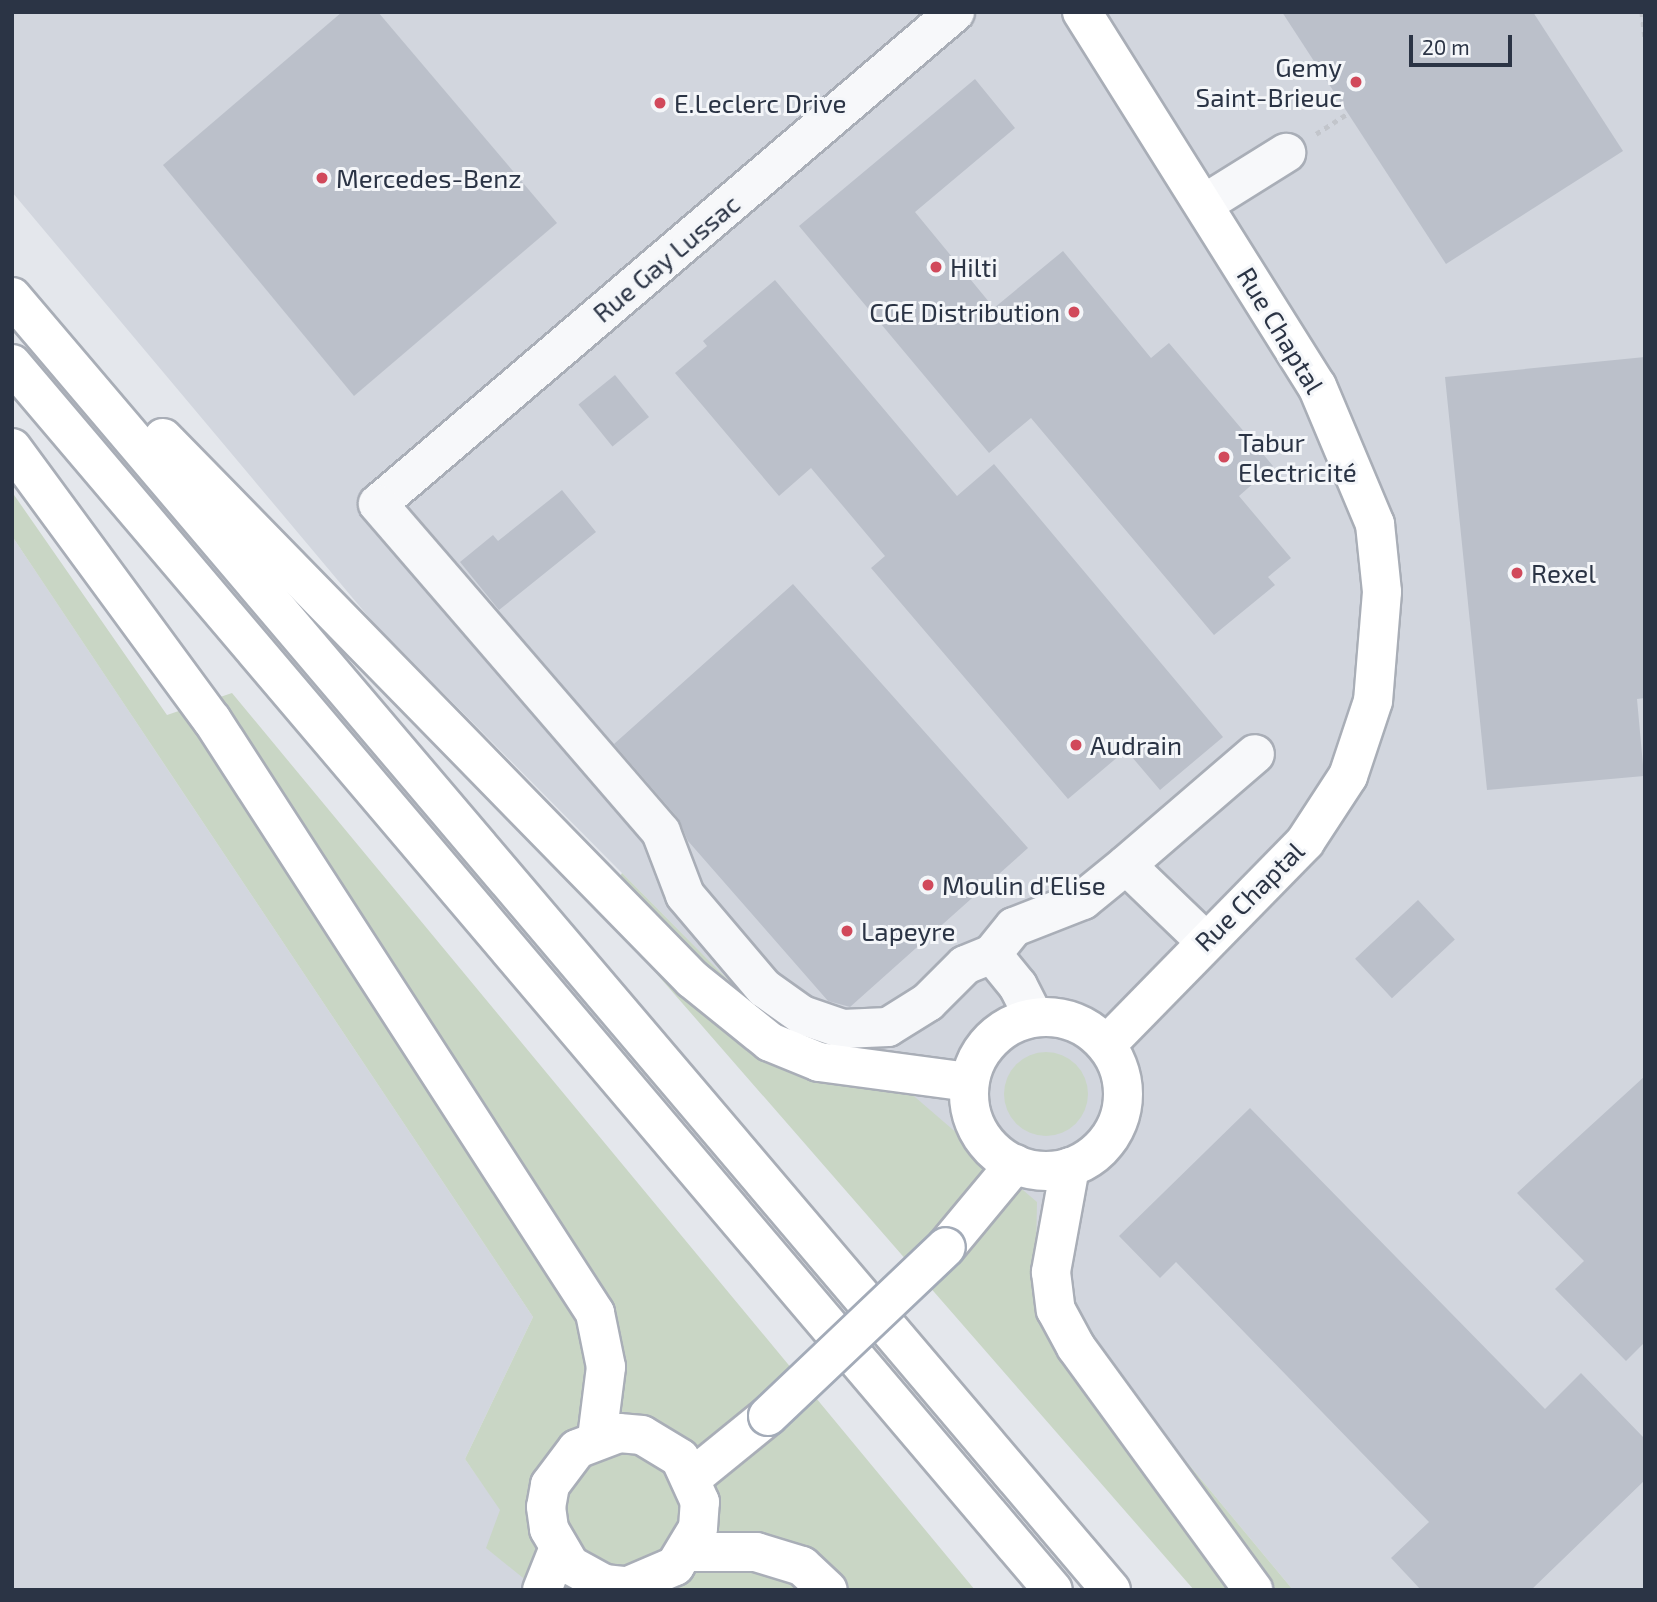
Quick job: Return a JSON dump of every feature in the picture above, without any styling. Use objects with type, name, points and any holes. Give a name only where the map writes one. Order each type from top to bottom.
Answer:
[{"type":"main road","name":"Rue Chaptal","points":[[1082,12],[1317,386],[1375,524],[1382,592],[1373,701],[1348,776],[1305,842],[1204,940],[1105,1045]]},
{"type":"main road","points":[[12,283],[692,979],[770,1042],[819,1062],[969,1082]]},
{"type":"main road","points":[[12,297],[1111,1590]]},
{"type":"main road","points":[[12,364],[1053,1590]]},
{"type":"main road","points":[[12,448],[219,732],[595,1312],[606,1367],[597,1438]]},
{"type":"main road","points":[[1034,1017],[1073,1022],[1105,1045],[1120,1079],[1120,1115],[1092,1155],[1070,1167],[1052,1171],[1015,1164],[984,1140],[974,1122],[969,1082],[991,1039],[1034,1017]]},
{"type":"main road","points":[[693,1477],[768,1416],[946,1247],[1015,1164]]},
{"type":"main road","points":[[1070,1167],[1051,1272],[1056,1310],[1076,1347],[1253,1590]]},
{"type":"main road","points":[[642,1435],[680,1458],[693,1477],[700,1502],[698,1528],[688,1552],[660,1577],[621,1588],[586,1577],[558,1550],[547,1518],[550,1485],[577,1449],[597,1438],[642,1435]]},
{"type":"main road","points":[[542,1590],[558,1550]]},
{"type":"main road","points":[[688,1552],[756,1552],[802,1566],[828,1590]]},
{"type":"street","name":"Rue Gay Lussac","points":[[955,12],[378,504],[661,832],[685,895],[774,995],[802,1015],[844,1029],[888,1027],[928,1002],[965,965],[992,954]]},
{"type":"street","points":[[1204,204],[1286,153]]},
{"type":"street","points":[[1034,1017],[1018,986],[992,954],[1014,927],[1083,900],[1255,754]]},
{"type":"street","points":[[1126,864],[1204,940]]},
{"type":"path","points":[[1642,12],[1645,38]]},
{"type":"shaded area","points":[[12,12],[1645,12],[1645,1590],[1293,1590],[1141,1407],[1035,1301],[1036,1202],[797,1039],[738,990],[372,621],[12,192]]},
{"type":"shaded area","points":[[12,536],[533,1317],[465,1459],[501,1510],[538,1590],[12,1590]]},
{"type":"green space","points":[[12,492],[167,715],[232,693],[975,1590],[538,1590],[486,1548],[500,1510],[465,1459],[533,1317],[12,536]]},
{"type":"green space","points":[[622,873],[738,990],[797,1039],[908,1091],[1037,1202],[1035,1301],[1141,1407],[1293,1590],[1194,1590],[601,910]]},
{"type":"green space","points":[[1038,1052],[1054,1052],[1070,1059],[1081,1070],[1088,1086],[1085,1110],[1076,1124],[1054,1136],[1038,1136],[1022,1129],[1011,1118],[1004,1102],[1004,1086],[1011,1070],[1022,1059]]},
{"type":"building","points":[[342,12],[378,12],[557,223],[354,396],[163,165]]},
{"type":"building","points":[[1282,12],[1533,12],[1623,151],[1446,264]]},
{"type":"building","points":[[975,79],[1015,128],[915,212],[994,308],[1063,251],[1151,358],[1169,343],[1273,466],[1239,496],[1291,558],[1268,577],[1275,585],[1214,635],[1031,418],[989,453],[799,226]]},
{"type":"building","points":[[775,280],[957,496],[994,464],[1223,737],[1160,790],[1126,750],[1068,799],[871,568],[885,556],[811,468],[779,496],[675,373],[707,346],[703,341]]},
{"type":"building","points":[[1645,357],[1645,698],[1637,699],[1644,776],[1487,790],[1445,377]]},
{"type":"building","points":[[615,375],[649,417],[612,447],[578,405]]},
{"type":"building","points":[[562,490],[596,532],[499,610],[460,562],[493,535],[498,541]]},
{"type":"building","points":[[793,584],[1028,848],[850,1007],[828,1001],[688,841],[678,818],[614,744]]},
{"type":"building","points":[[1418,900],[1455,939],[1392,998],[1355,959]]},
{"type":"building","points":[[1645,1076],[1645,1342],[1626,1361],[1555,1289],[1584,1261],[1517,1193]]},
{"type":"building","points":[[1250,1108],[1545,1409],[1581,1373],[1645,1439],[1645,1480],[1531,1590],[1421,1590],[1391,1558],[1429,1522],[1176,1262],[1160,1278],[1119,1236]]},
{"type":"place","name":"Gemy Saint-Brieuc","points":[[1356,82]]},
{"type":"place","name":"E.Leclerc Drive","points":[[660,103]]},
{"type":"place","name":"Mercedes-Benz","points":[[322,178]]},
{"type":"place","name":"Hilti","points":[[936,267]]},
{"type":"place","name":"CGE Distribution","points":[[1074,312]]},
{"type":"place","name":"Tabur Electricité","points":[[1224,457]]},
{"type":"place","name":"Rexel","points":[[1517,573]]},
{"type":"place","name":"Audrain","points":[[1076,745]]},
{"type":"place","name":"Moulin d'Elise","points":[[928,885]]},
{"type":"place","name":"Lapeyre","points":[[847,931]]}]
